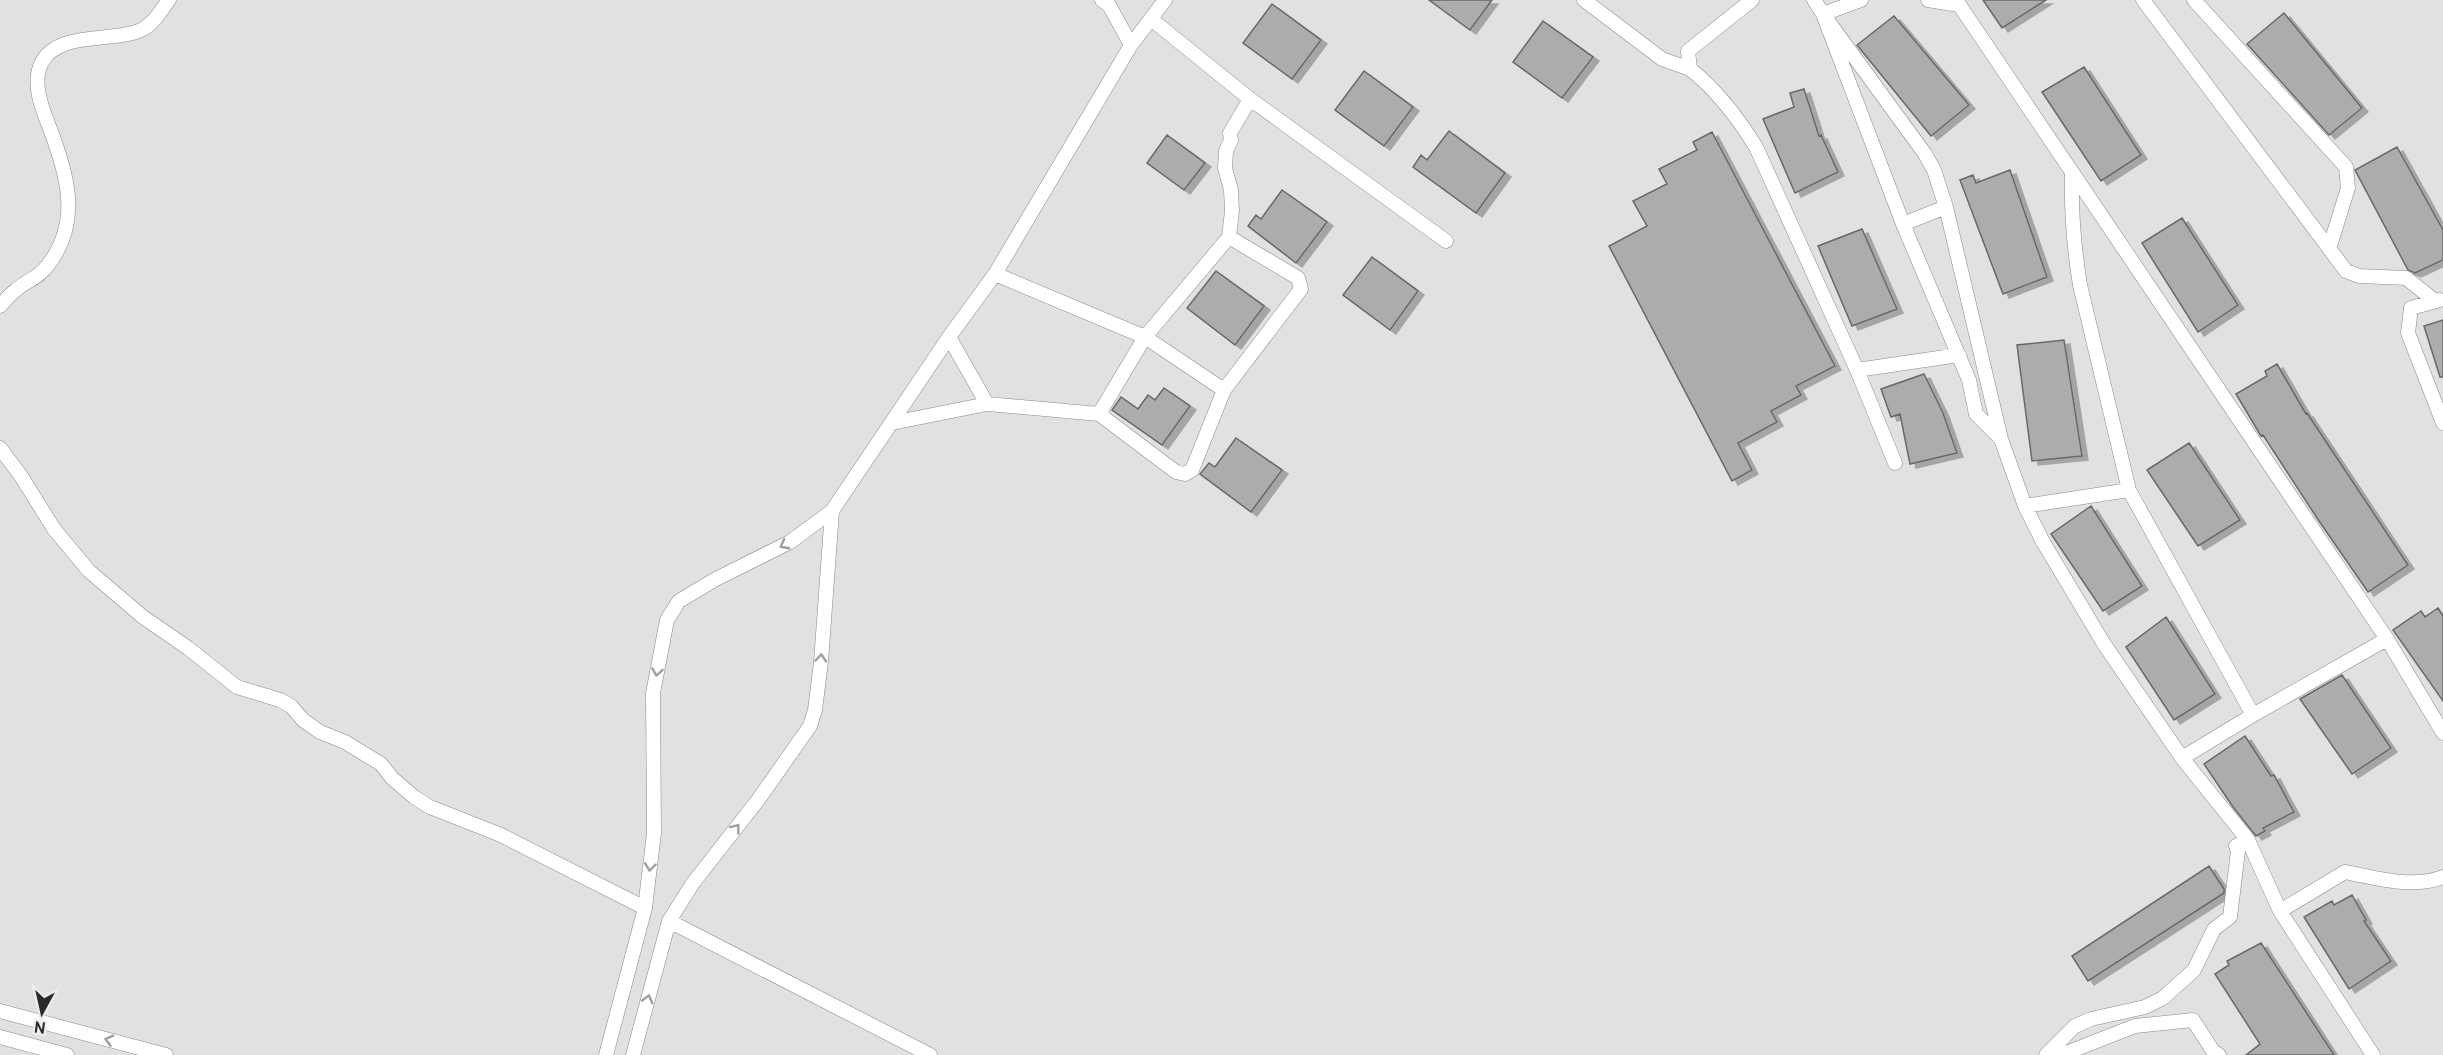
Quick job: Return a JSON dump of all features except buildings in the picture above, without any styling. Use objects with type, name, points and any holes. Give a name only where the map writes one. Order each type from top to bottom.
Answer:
[{"type":"street","points":[[0,306],[16,289],[37,278],[50,264],[59,247],[68,219],[69,191],[39,102],[37,78],[41,64],[48,54],[59,46],[142,30],[153,21],[169,0]]},
{"type":"street","points":[[1102,0],[1109,5],[1131,45]]},
{"type":"street","points":[[606,1055],[645,908],[654,833],[653,693],[667,620],[679,601],[716,579],[790,542],[832,512],[949,337],[995,274],[1131,45],[1165,0]]},
{"type":"street","points":[[1584,0],[1662,59],[1690,69],[1706,81],[1738,119],[1756,147],[1857,370],[1895,463]]},
{"type":"street","points":[[1662,59],[1689,51],[1752,0]]},
{"type":"street","points":[[1814,0],[1934,170],[1946,207],[2001,439],[2025,506],[2043,542],[2104,644],[2182,759],[2248,840],[2280,911],[2372,1055]]},
{"type":"street","points":[[1823,14],[1861,0]]},
{"type":"street","points":[[1928,0],[1957,2],[2387,639],[2443,733]]},
{"type":"street","points":[[2143,0],[2346,271],[2352,275],[2406,278],[2439,301]]},
{"type":"street","points":[[2194,0],[2346,167],[2348,188],[2329,249]]},
{"type":"street","points":[[1823,14],[1903,224],[1969,380],[1976,414],[2001,439]]},
{"type":"street","points":[[1151,19],[1250,99],[1446,241]]},
{"type":"street","points":[[1689,51],[1690,69]]},
{"type":"street","points":[[1099,414],[1145,337],[1229,237],[1232,211],[1231,190],[1225,168],[1226,151],[1231,140],[1230,133],[1250,99]]},
{"type":"street","points":[[2072,174],[2071,205],[2074,250],[2080,285],[2129,490],[2253,716]]},
{"type":"street","points":[[1903,224],[1946,207]]},
{"type":"street","points":[[892,423],[987,404],[1099,414],[1176,472],[1185,474],[1192,470],[1224,390],[1301,289],[1298,278],[1229,237]]},
{"type":"street","points":[[995,274],[1145,337],[1224,390]]},
{"type":"street","points":[[0,288],[16,289]]},
{"type":"street","points":[[2439,301],[2411,308],[2408,333],[2443,423]]},
{"type":"street","points":[[949,337],[987,404]]},
{"type":"street","points":[[1857,370],[1959,355]]},
{"type":"street","points":[[0,448],[21,476],[54,529],[89,570],[143,617],[188,648],[237,687],[280,700],[291,706],[303,720],[320,732],[345,742],[381,764],[392,778],[430,807],[501,835],[645,908]]},
{"type":"street","points":[[2025,506],[2129,490]]},
{"type":"street","points":[[633,1055],[669,921],[693,883],[758,800],[810,726],[815,710],[821,663],[832,512]]},
{"type":"street","points":[[2182,759],[2387,639]]},
{"type":"street","points":[[2046,1055],[2075,1026],[2091,1019],[2142,1008],[2163,998],[2194,970],[2214,929],[2230,917],[2238,851],[2236,846],[2248,840]]},
{"type":"street","points":[[2280,911],[2345,872],[2403,883],[2427,883],[2443,877]]},
{"type":"street","points":[[669,921],[930,1055]]},
{"type":"street","points":[[2142,1008],[2165,1021]]},
{"type":"street","points":[[0,1011],[166,1055]]},
{"type":"street","points":[[2061,1055],[2135,1026],[2165,1021],[2193,1020],[2213,1051],[2219,1055]]},
{"type":"street","points":[[0,1037],[67,1055]]}]
